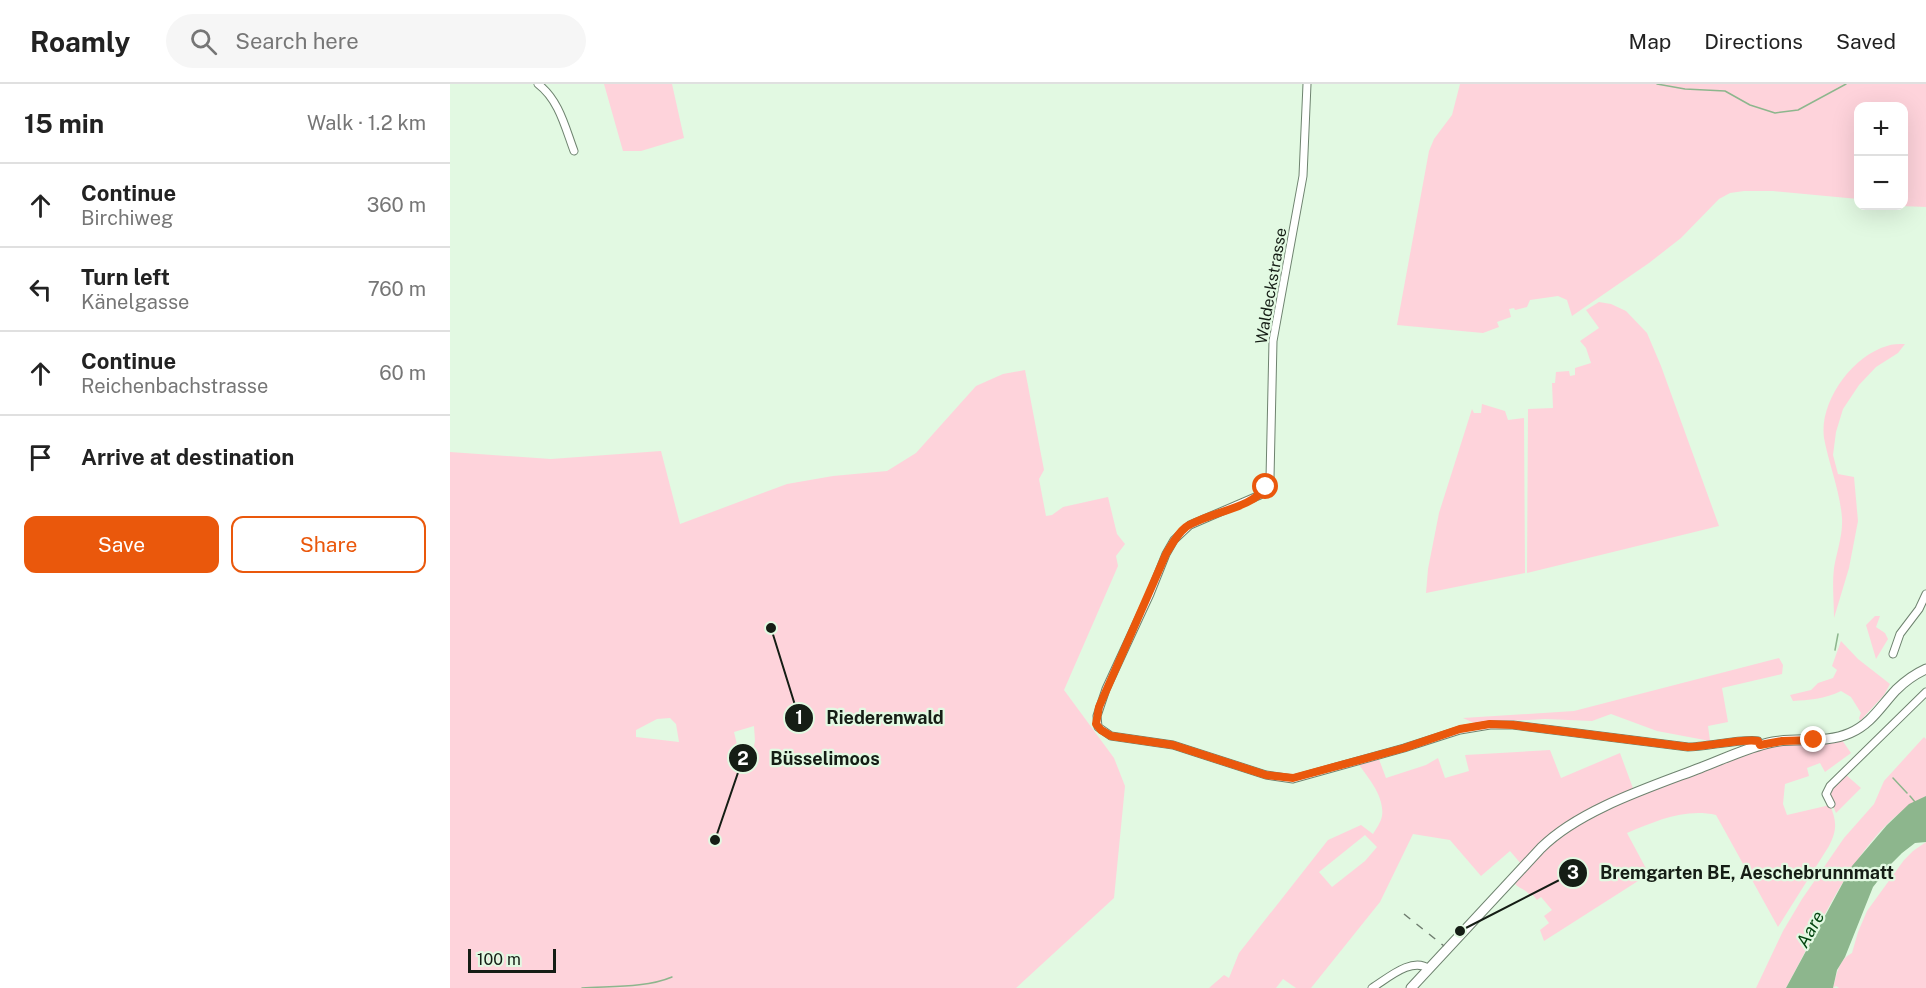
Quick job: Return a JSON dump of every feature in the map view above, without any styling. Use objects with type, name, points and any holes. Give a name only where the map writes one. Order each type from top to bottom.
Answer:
[{"type":"street","points":[[538,84],[556,104],[574,150]]},
{"type":"street","name":"Waldeckstrasse","points":[[1307,84],[1303,176],[1273,341],[1272,469],[1269,483],[1263,492],[1190,525],[1174,540],[1106,689],[1097,716],[1098,728],[1111,736],[1173,745],[1266,775],[1293,778],[1404,748],[1450,732],[1490,724],[1688,747],[1709,747],[1750,740],[1758,741],[1760,745]]},
{"type":"street","points":[[1893,654],[1900,634],[1919,609],[1926,594]]},
{"type":"street","points":[[1411,988],[1550,839],[1575,822],[1632,795],[1760,745],[1782,741],[1835,738],[1851,733],[1872,718],[1902,685],[1926,669]]},
{"type":"street","points":[[1831,804],[1826,792],[1830,786],[1926,692]]},
{"type":"street","points":[[1372,988],[1412,965],[1421,965],[1429,969]]},
{"type":"shaded area","points":[[604,84],[672,84],[684,138],[641,151],[623,151]]},
{"type":"shaded area","points":[[1460,84],[1926,84],[1926,207],[1908,206],[1908,102],[1854,102],[1854,199],[1773,191],[1730,193],[1719,199],[1681,238],[1649,263],[1572,316],[1567,300],[1558,296],[1530,300],[1527,307],[1509,309],[1511,317],[1497,322],[1499,327],[1483,333],[1397,325],[1429,151],[1434,139],[1452,115]]},
{"type":"shaded area","points":[[1599,302],[1611,304],[1626,311],[1647,333],[1719,526],[1527,573],[1528,409],[1553,408],[1552,383],[1555,383],[1556,372],[1569,371],[1570,376],[1575,375],[1575,368],[1591,363],[1586,348],[1580,341],[1599,328],[1586,310]]},
{"type":"shaded area","points":[[1893,344],[1905,344],[1898,353],[1876,367],[1859,385],[1843,409],[1836,432],[1833,455],[1838,474],[1854,477],[1858,521],[1849,568],[1834,618],[1833,574],[1841,537],[1842,518],[1824,438],[1827,410],[1840,382],[1850,370],[1874,351]]},
{"type":"shaded area","points":[[1025,370],[1044,470],[1039,479],[1046,516],[1052,515],[1063,507],[1108,497],[1117,534],[1125,544],[1116,556],[1118,566],[1064,690],[1114,758],[1125,786],[1114,898],[1016,988],[450,988],[450,452],[551,459],[661,451],[680,524],[787,484],[833,476],[887,471],[916,453],[976,386],[1003,374]],"holes":[[[670,718],[676,724],[679,742],[636,737],[636,730],[657,719]],[[754,726],[755,741],[752,756],[756,761],[750,766],[743,753],[739,753],[734,732]]]},
{"type":"shaded area","points":[[1482,404],[1505,411],[1508,420],[1524,418],[1525,573],[1426,593],[1428,569],[1439,513],[1472,409],[1474,413],[1481,413]]},
{"type":"shaded area","points":[[1875,616],[1880,616],[1876,627],[1885,633],[1888,639],[1876,659],[1866,625]]},
{"type":"shaded area","points":[[1841,641],[1858,659],[1890,684],[1884,695],[1860,721],[1861,713],[1851,697],[1841,691],[1811,700],[1799,701],[1793,701],[1790,695],[1811,690],[1818,683],[1833,678],[1837,670],[1832,666]]},
{"type":"shaded area","points":[[1779,658],[1783,665],[1782,674],[1722,688],[1728,722],[1708,726],[1710,741],[1657,731],[1611,714],[1592,721],[1545,719],[1474,723],[1463,718],[1574,711]]},
{"type":"shaded area","points":[[1924,737],[1926,739],[1926,796],[1902,811],[1861,854],[1828,908],[1786,988],[1756,988],[1783,931],[1802,899],[1844,838],[1874,804],[1884,781]]},
{"type":"shaded area","points":[[1842,740],[1851,753],[1825,772],[1820,763],[1807,768],[1809,776],[1785,784],[1783,804],[1787,815],[1830,805],[1835,826],[1829,846],[1778,927],[1716,815],[1693,813],[1671,817],[1627,833],[1649,874],[1544,941],[1540,930],[1549,923],[1544,916],[1552,910],[1541,897],[1537,900],[1532,894],[1530,895],[1514,883],[1557,836],[1611,807],[1667,783],[1771,745]]},
{"type":"shaded area","points":[[1550,750],[1561,778],[1620,753],[1634,791],[1574,821],[1522,865],[1510,851],[1481,876],[1450,840],[1413,834],[1380,902],[1311,988],[1296,988],[1283,979],[1276,988],[1209,988],[1224,975],[1229,978],[1239,953],[1328,840],[1361,825],[1373,834],[1382,816],[1381,801],[1356,761],[1377,754],[1386,778],[1426,765],[1438,758],[1445,778],[1469,771],[1465,755]],"holes":[[[1365,835],[1377,847],[1365,861],[1332,887],[1319,872]]]},
{"type":"shaded area","points":[[1845,774],[1861,788],[1836,813],[1828,794]]},
{"type":"shaded area","points":[[1926,796],[1926,842],[1915,843],[1902,853],[1873,887],[1845,957],[1837,970],[1833,988],[1786,988],[1852,866],[1887,825],[1909,804]]},
{"type":"shaded area","points":[[1926,842],[1926,988],[1839,988],[1836,986],[1833,988],[1841,963],[1852,953],[1867,911],[1904,860]]},
{"type":"waterway","points":[[1657,84],[1685,89],[1725,91],[1750,105],[1775,113],[1798,110],[1846,84]]},
{"type":"waterway","points":[[1835,650],[1838,634]]},
{"type":"waterway","points":[[1893,778],[1907,793]]},
{"type":"waterway","points":[[1910,796],[1915,802]]},
{"type":"waterway","points":[[582,988],[640,985],[672,977]]},
{"type":"railway","points":[[1404,914],[1444,946]]},
{"type":"place","name":"Riederenwald","points":[[771,628]]},
{"type":"place","name":"Büsselimoos","points":[[715,840]]},
{"type":"place","name":"Bremgarten BE, Aeschebrunnmatt","points":[[1460,931]]},
{"type":"route","points":[[1266,487],[1260,495],[1190,525],[1174,540],[1099,707],[1096,724],[1105,733],[1193,750],[1280,778],[1307,776],[1450,732],[1490,724],[1688,747],[1709,747],[1750,740],[1758,741],[1760,745],[1771,742],[1814,740]]},
{"type":"water label","name":"Aare","points":[[1810,929]]}]
